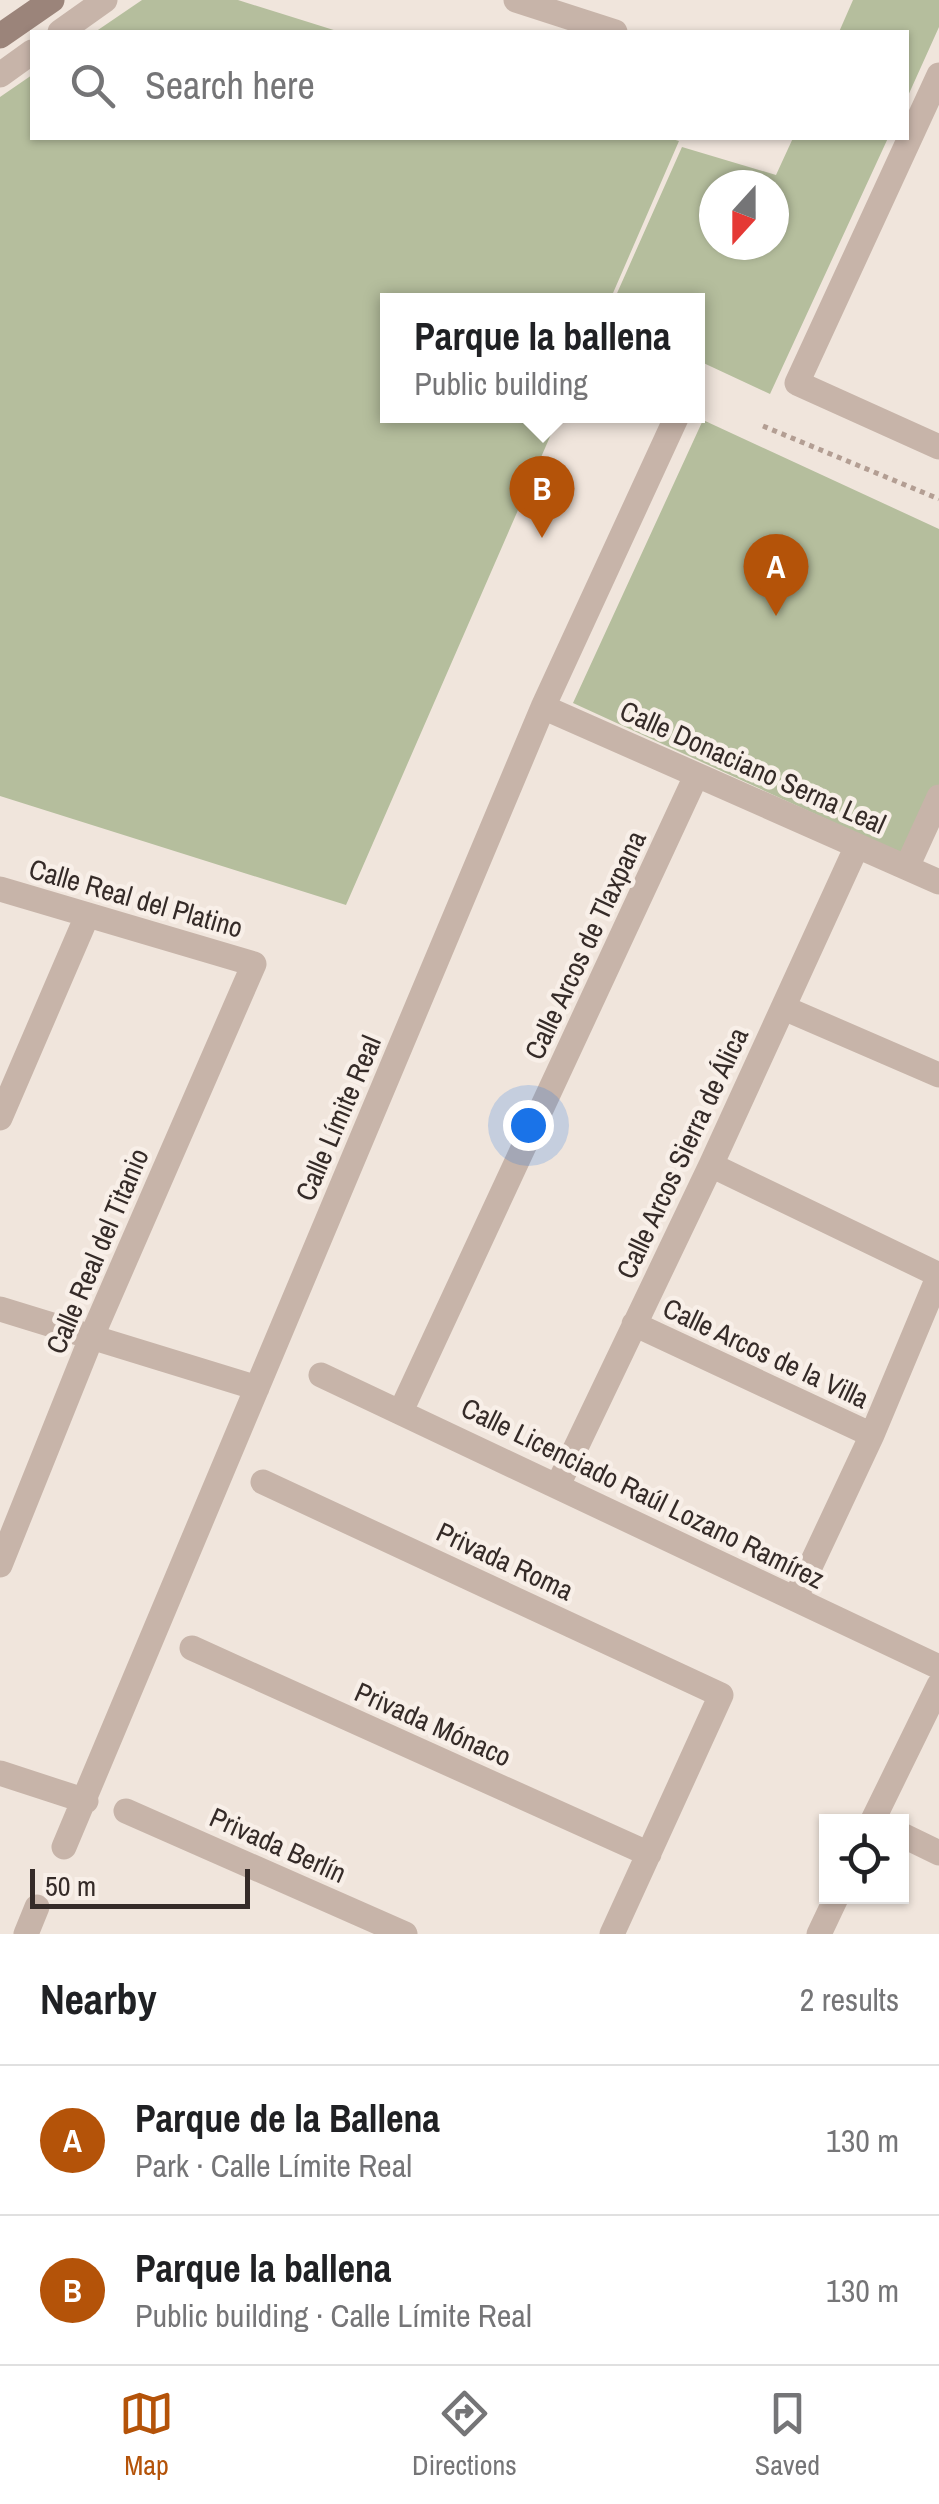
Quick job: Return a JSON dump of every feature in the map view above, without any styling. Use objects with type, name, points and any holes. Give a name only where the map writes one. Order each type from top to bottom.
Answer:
[{"type":"main road","points":[[0,36],[52,0]]},
{"type":"street","points":[[63,30],[106,0]]},
{"type":"street","points":[[516,0],[610,30]]},
{"type":"street","points":[[0,75],[30,53]]},
{"type":"street","points":[[939,75],[797,383],[939,447]]},
{"type":"street","name":"Calle Límite Real","points":[[64,1848],[543,707],[674,423]]},
{"type":"street","name":"Calle Donaciano Serna Leal","points":[[543,707],[939,882]]},
{"type":"street","name":"Calle Arcos de Tlaxpana","points":[[401,1411],[696,776]]},
{"type":"street","points":[[907,866],[939,798]]},
{"type":"street","name":"Calle Arcos Sierra de Álica","points":[[558,1485],[711,1166],[857,846]]},
{"type":"street","name":"Calle Real del Platino","points":[[0,890],[254,964]]},
{"type":"street","points":[[0,1118],[87,916]]},
{"type":"street","name":"Calle Real del Titanio","points":[[0,1564],[92,1336],[254,964]]},
{"type":"street","points":[[784,1008],[939,1076]]},
{"type":"street","points":[[711,1166],[939,1275],[872,1435],[795,1599]]},
{"type":"street","points":[[0,1309],[257,1388]]},
{"type":"street","name":"Calle Arcos de la Villa","points":[[634,1324],[872,1435]]},
{"type":"street","name":"Calle Licenciado Raúl Lozano Ramírez","points":[[321,1375],[939,1667]]},
{"type":"street","name":"Privada Roma","points":[[263,1482],[721,1695],[649,1854]]},
{"type":"street","name":"Privada Mónaco","points":[[192,1648],[649,1854]]},
{"type":"street","points":[[876,1814],[939,1684]]},
{"type":"street","points":[[0,1773],[86,1801]]},
{"type":"street","name":"Privada Berlín","points":[[126,1811],[405,1934]]},
{"type":"street","points":[[909,1838],[939,1853]]},
{"type":"street","points":[[612,1934],[649,1854]]},
{"type":"street","points":[[819,1934],[833,1904]]},
{"type":"street","points":[[26,1934],[37,1907]]},
{"type":"path","points":[[764,426],[939,498]]},
{"type":"green space","points":[[142,0],[238,0],[334,30],[98,30]]},
{"type":"green space","points":[[853,0],[939,0],[939,27],[909,94],[909,30],[840,30]]},
{"type":"green space","points":[[30,76],[30,140],[679,141],[613,293],[380,293],[380,423],[556,423],[346,905],[0,796],[0,97]]},
{"type":"green space","points":[[792,140],[887,140],[770,394],[705,364],[705,293],[617,293],[682,147],[759,170],[699,170],[699,260],[789,260],[789,170],[778,170]]},
{"type":"green space","points":[[705,421],[939,529],[939,792],[909,857],[573,703]]},
{"type":"place","name":"Parque la ballena","points":[[542,538]]},
{"type":"place","name":"Parque de la Ballena","points":[[776,616]]}]
